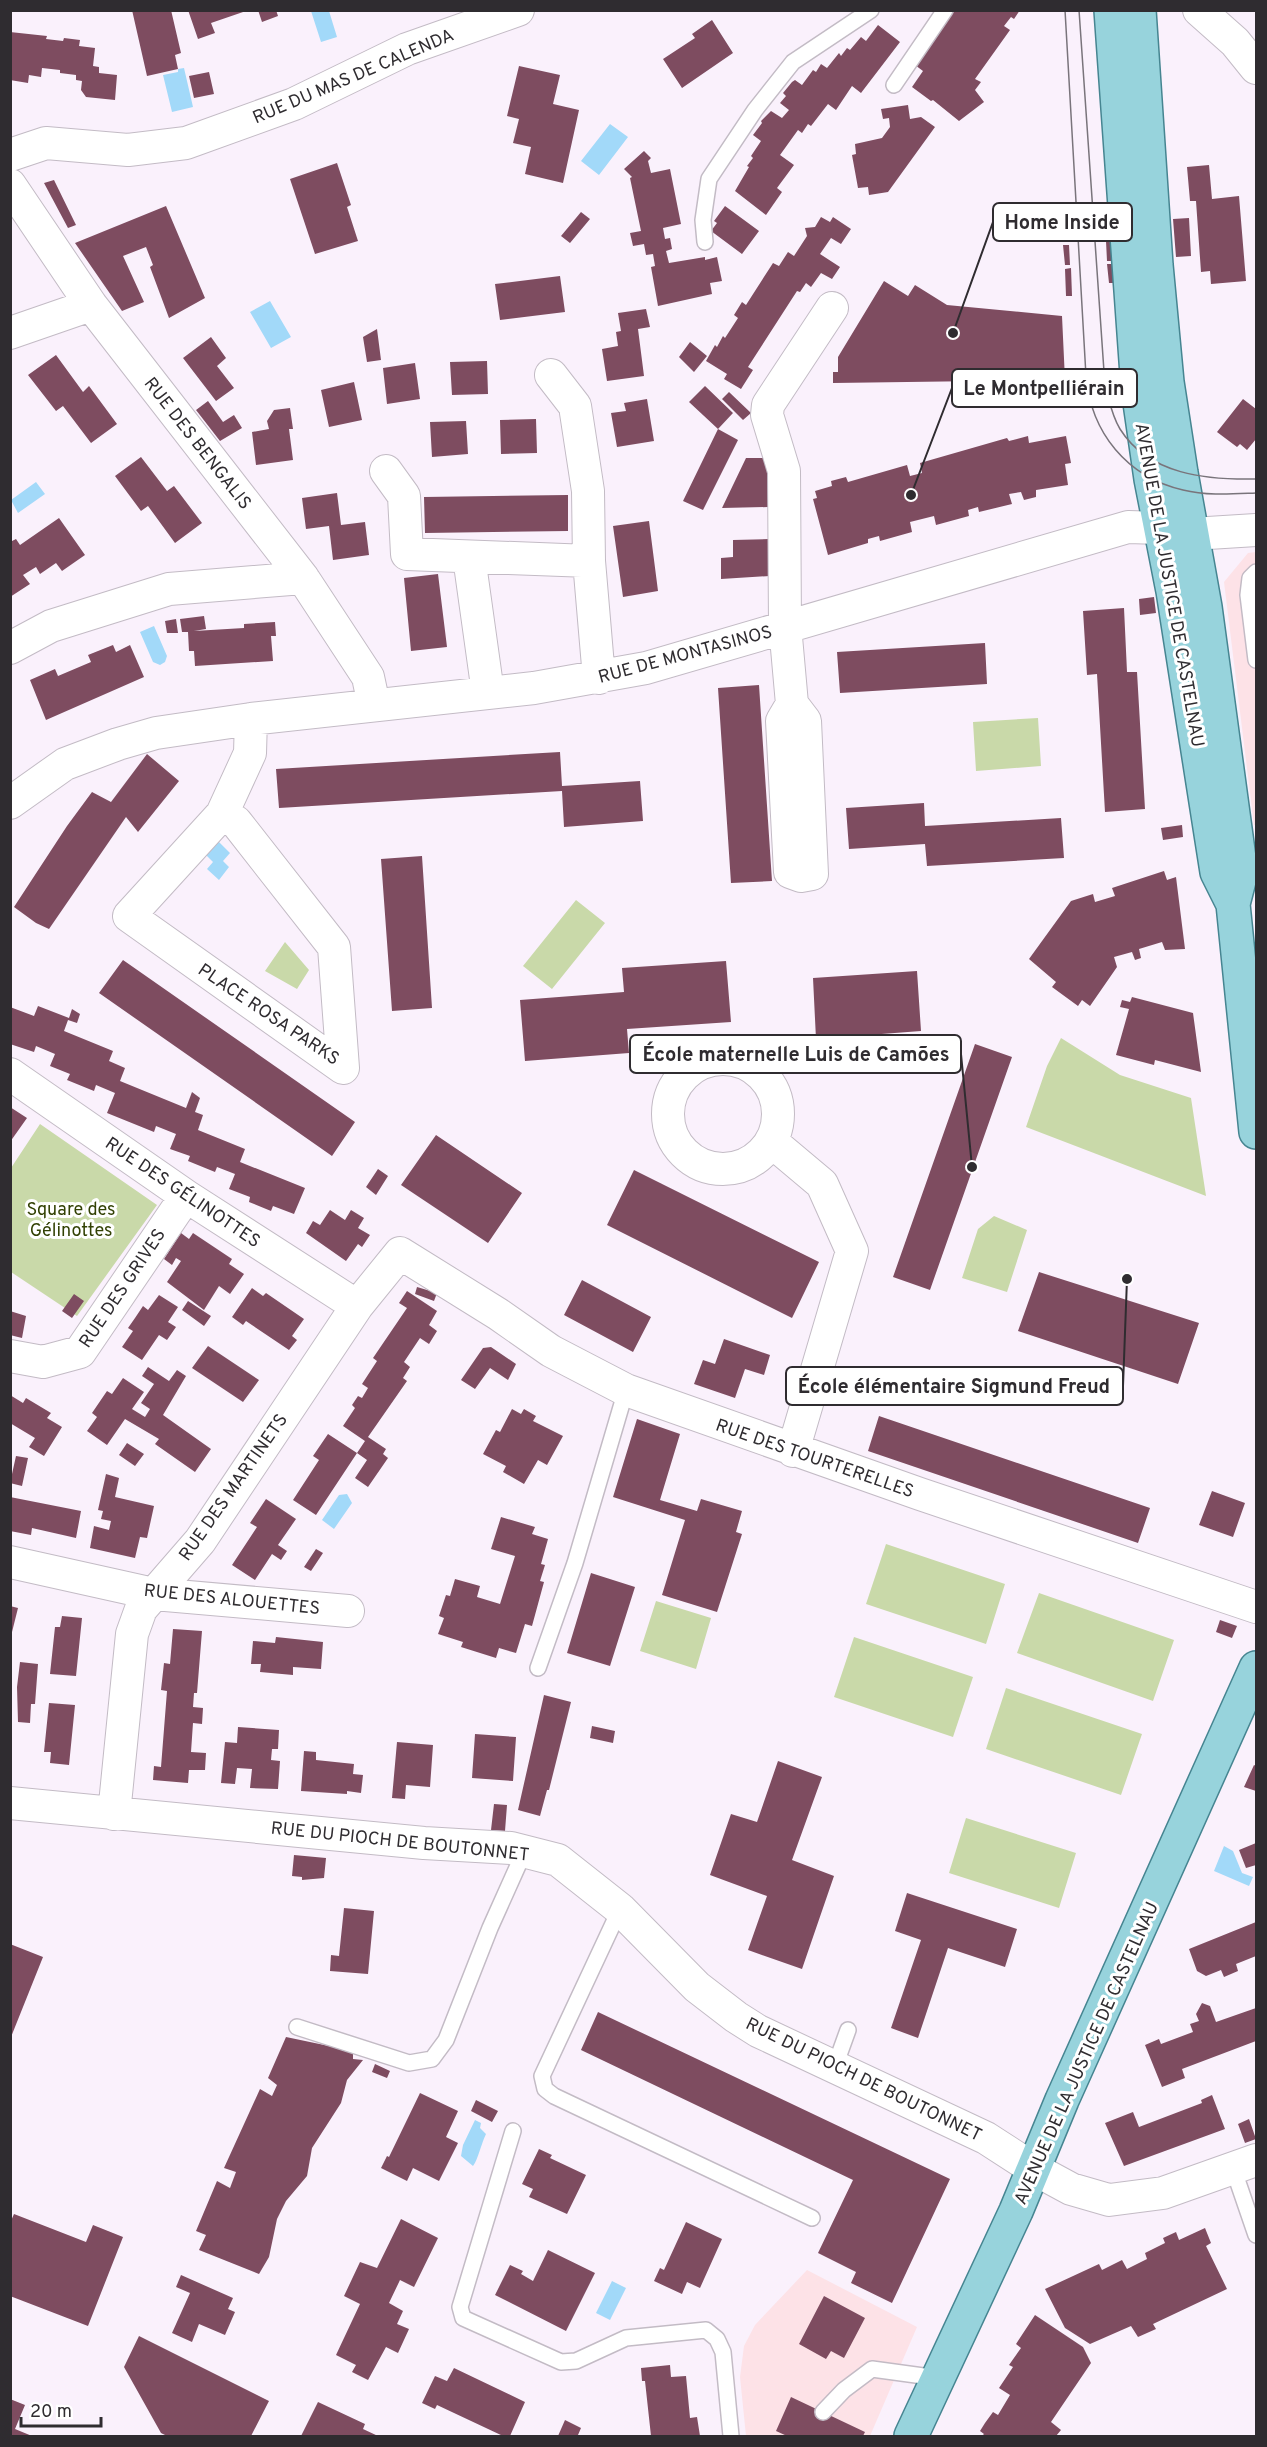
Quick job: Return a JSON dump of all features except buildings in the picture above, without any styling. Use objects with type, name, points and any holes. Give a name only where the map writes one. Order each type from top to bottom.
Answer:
[{"type":"main road","name":"AVENUE DE LA JUSTICE DE CASTELNAU","points":[[1111,10],[1138,389],[1218,872],[1233,904],[1257,1132]]},
{"type":"main road","name":"AVENUE DE LA JUSTICE DE CASTELNAU","points":[[1139,10],[1165,357],[1179,462],[1205,607],[1241,873],[1233,904]]},
{"type":"main road","name":"AVENUE DE LA JUSTICE DE CASTELNAU","points":[[911,2436],[1034,2169],[1062,2100],[1257,1668]]},
{"type":"street","name":"RUE DU MAS DE CALENDA","points":[[10,155],[46,143],[128,150],[186,143],[294,104],[407,49],[518,10]]},
{"type":"street","points":[[1199,10],[1235,42],[1257,68]]},
{"type":"street","name":"RUE DES BENGALIS","points":[[10,185],[91,305],[303,578],[368,677],[374,705]]},
{"type":"street","points":[[10,333],[91,305]]},
{"type":"street","points":[[792,704],[785,626],[785,481],[767,415],[768,405],[832,308]]},
{"type":"street","points":[[551,375],[575,406],[588,491],[589,561],[599,678]]},
{"type":"street","points":[[386,471],[404,496],[407,554],[589,561]]},
{"type":"street","name":"RUE DE MONTASINOS","points":[[10,803],[65,764],[118,744],[156,733],[251,719],[488,693],[599,678],[646,668],[1128,527],[1160,528],[1192,534],[1257,530]]},
{"type":"street","points":[[469,557],[488,693]]},
{"type":"street","points":[[10,648],[51,626],[169,589],[303,578]]},
{"type":"street","name":"PLACE ROSA PARKS","points":[[222,814],[236,822],[334,947],[344,1068],[129,916],[222,814],[250,753],[251,719]]},
{"type":"street","name":"RUE DES GÉLINOTTES","points":[[10,1074],[186,1196],[357,1306]]},
{"type":"street","points":[[772,1142],[822,1184],[852,1251],[793,1450]]},
{"type":"street","name":"RUE DES GRIVES","points":[[10,1356],[43,1362],[80,1352],[186,1196]]},
{"type":"street","name":"RUE DES TOURTERELLES","points":[[400,1253],[498,1314],[551,1351],[626,1390],[793,1450],[1257,1607]]},
{"type":"street","name":"RUE DES MARTINETS","points":[[114,1814],[132,1634],[141,1609],[200,1540],[357,1306],[400,1253]]},
{"type":"street","name":"RUE DES ALOUETTES","points":[[10,1562],[154,1594],[348,1611]]},
{"type":"street","name":"RUE DU PIOCH DE BOUTONNET","points":[[10,1803],[525,1850],[558,1860],[620,1910],[697,1987],[758,2031],[986,2138],[1034,2169],[1071,2189],[1110,2200],[1163,2193],[1245,2164]]},
{"type":"lane","points":[[705,242],[703,220],[709,178],[755,110],[793,62],[872,10]]},
{"type":"lane","points":[[894,85],[945,10]]},
{"type":"lane","points":[[1257,572],[1250,578],[1248,595],[1257,660]]},
{"type":"lane","points":[[538,1668],[575,1563],[626,1390]]},
{"type":"lane","points":[[297,2027],[410,2063],[432,2059],[446,2040],[490,1928],[525,1850]]},
{"type":"lane","points":[[620,1910],[542,2076],[544,2089],[812,2218]]},
{"type":"lane","points":[[835,2066],[848,2030]]},
{"type":"lane","points":[[513,2131],[460,2307],[463,2318],[561,2362],[576,2361],[626,2338],[706,2330],[717,2339],[723,2352],[731,2436]]},
{"type":"lane","points":[[1245,2164],[1257,2235]]},
{"type":"lane","points":[[824,2412],[844,2390],[872,2369],[938,2378]]},
{"type":"shaded area","points":[[1256,552],[1256,825],[1254,825],[1224,582],[1248,553]]},
{"type":"shaded area","points":[[807,2270],[917,2327],[870,2436],[746,2436],[740,2377],[744,2346],[755,2325]]},
{"type":"green space","points":[[1038,718],[1041,766],[976,771],[973,722]]},
{"type":"green space","points":[[576,900],[605,923],[552,989],[523,966]]},
{"type":"green space","points":[[285,942],[309,970],[297,989],[265,971]]},
{"type":"green space","points":[[1061,1038],[1120,1075],[1191,1098],[1206,1196],[1026,1127],[1047,1066]]},
{"type":"green space","name":"Square des Gélinottes","points":[[40,1124],[157,1205],[77,1316],[11,1272],[11,1168]]},
{"type":"green space","points":[[994,1216],[1027,1230],[1007,1292],[962,1278],[978,1229]]},
{"type":"green space","points":[[886,1544],[1005,1584],[986,1644],[866,1604]]},
{"type":"green space","points":[[1039,1593],[1174,1640],[1153,1701],[1017,1653]]},
{"type":"green space","points":[[656,1601],[711,1618],[696,1669],[640,1651]]},
{"type":"green space","points":[[854,1637],[973,1677],[953,1737],[834,1697]]},
{"type":"green space","points":[[1006,1688],[1142,1734],[1121,1795],[986,1749]]},
{"type":"green space","points":[[966,1818],[1076,1853],[1059,1908],[949,1873]]},
{"type":"water","points":[[311,11],[329,11],[337,37],[321,42]]},
{"type":"water","points":[[184,68],[193,107],[172,112],[163,75],[178,72],[178,69]]},
{"type":"water","points":[[610,124],[628,137],[599,175],[581,161]]},
{"type":"water","points":[[270,301],[291,337],[271,348],[250,312]]},
{"type":"water","points":[[36,482],[45,494],[18,513],[11,500]]},
{"type":"water","points":[[154,626],[167,656],[165,662],[160,665],[153,662],[140,632]]},
{"type":"water","points":[[217,840],[230,853],[223,861],[229,867],[219,880],[207,869],[213,862],[205,854]]},
{"type":"water","points":[[347,1494],[352,1503],[334,1529],[322,1520],[339,1495]]},
{"type":"water","points":[[1224,1846],[1233,1851],[1242,1873],[1253,1877],[1249,1886],[1214,1871]]},
{"type":"water","points":[[475,2120],[481,2123],[480,2128],[486,2134],[473,2166],[461,2156],[463,2145]]},
{"type":"water","points":[[612,2281],[626,2288],[610,2320],[596,2313]]},
{"type":"tram line","points":[[1065,10],[1086,376],[1095,416],[1115,450],[1145,475],[1163,484],[1201,493],[1256,493]]},
{"type":"tram line","points":[[1079,10],[1105,386],[1113,413],[1120,429],[1132,444],[1163,465],[1199,476],[1256,479]]},
{"type":"place","name":"Home Inside","points":[[953,333]]},
{"type":"place","name":"Le Montpelliérain","points":[[911,495]]},
{"type":"place","name":"École maternelle Luis de Camões","points":[[972,1167]]},
{"type":"place","name":"École élémentaire Sigmund Freud","points":[[1127,1279]]}]
